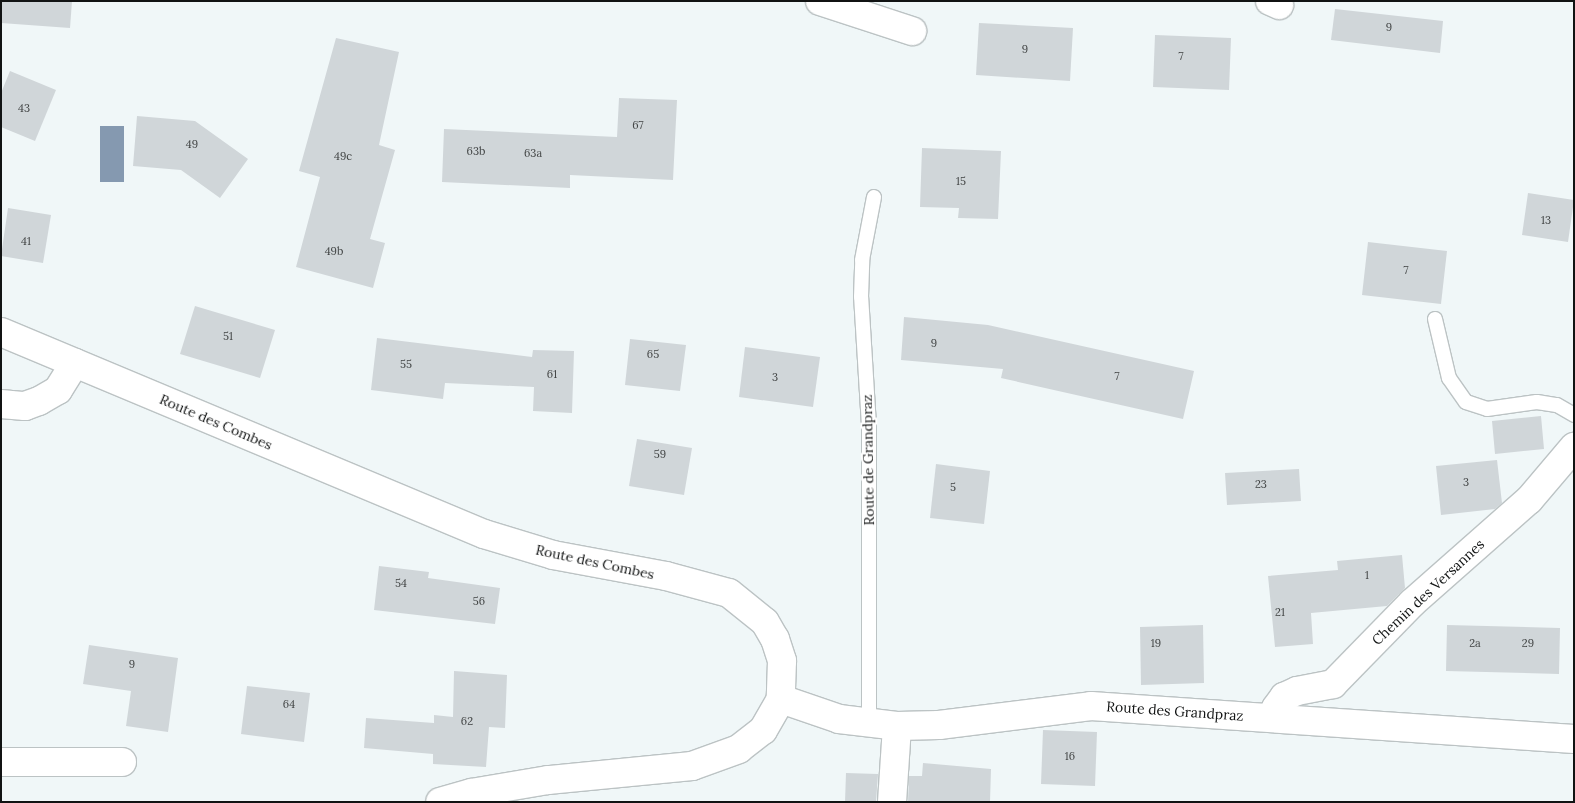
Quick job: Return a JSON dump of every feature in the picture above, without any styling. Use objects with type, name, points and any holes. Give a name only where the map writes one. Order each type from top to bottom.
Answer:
[{"type":"street","points":[[820,1],[912,31]]},
{"type":"street","name":"Route des Combes","points":[[1,332],[511,544],[595,565],[698,583],[729,593],[765,622],[775,639],[782,661],[781,699],[763,730],[739,750],[716,760],[692,766],[510,786],[440,802]]},
{"type":"street","points":[[1,404],[25,406],[39,401],[58,390],[75,363]]},
{"type":"street","name":"Chemin des Versannes","points":[[1275,718],[1276,708],[1284,698],[1297,691],[1333,684],[1412,604],[1529,500],[1574,448]]},
{"type":"street","name":"Route des Grandpraz","points":[[781,699],[839,720],[869,725],[940,725],[1091,706],[1574,739]]},
{"type":"street","points":[[892,802],[897,726]]},
{"type":"street","points":[[1,762],[122,762]]},
{"type":"lane","name":"Route de Grandpraz","points":[[869,725],[869,426],[861,297],[862,260],[874,197]]},
{"type":"lane","points":[[1435,319],[1450,378],[1466,402],[1487,409],[1538,402],[1557,405],[1574,415]]},
{"type":"water","points":[[100,126],[124,126],[124,182],[100,182]]},
{"type":"building","points":[[1,1],[72,1],[70,28],[1,23]]},
{"type":"building","points":[[1335,9],[1443,21],[1440,53],[1331,40]]},
{"type":"building","points":[[979,23],[1073,28],[1070,81],[976,75]]},
{"type":"building","points":[[1155,35],[1231,38],[1229,90],[1153,87]]},
{"type":"building","points":[[336,38],[399,52],[379,145],[395,150],[370,239],[385,243],[373,288],[296,267],[320,177],[299,171]]},
{"type":"building","points":[[10,71],[56,90],[35,141],[1,127],[1,93]]},
{"type":"building","points":[[619,98],[677,100],[673,180],[570,175],[570,188],[442,182],[444,129],[617,137]]},
{"type":"building","points":[[137,116],[195,121],[248,159],[220,198],[181,170],[133,166]]},
{"type":"building","points":[[922,148],[1001,151],[998,219],[958,218],[959,208],[920,207]]},
{"type":"building","points":[[1528,193],[1574,200],[1568,242],[1522,235]]},
{"type":"building","points":[[8,208],[51,215],[43,263],[1,256]]},
{"type":"building","points":[[1368,242],[1447,251],[1441,304],[1362,295]]},
{"type":"building","points":[[195,306],[275,330],[260,378],[180,354]]},
{"type":"building","points":[[904,317],[988,325],[1194,371],[1183,419],[1001,378],[1003,369],[901,360]]},
{"type":"building","points":[[377,338],[532,357],[533,350],[574,351],[572,413],[533,411],[534,387],[445,383],[443,399],[371,390]]},
{"type":"building","points":[[630,339],[686,345],[680,391],[625,385]]},
{"type":"building","points":[[745,347],[820,357],[813,407],[739,397]]},
{"type":"building","points":[[1541,416],[1544,449],[1495,454],[1492,421]]},
{"type":"building","points":[[637,439],[692,448],[684,495],[629,486]]},
{"type":"building","points":[[1497,460],[1502,503],[1495,509],[1441,515],[1436,466]]},
{"type":"building","points":[[936,464],[990,471],[984,524],[930,518]]},
{"type":"building","points":[[1299,469],[1301,501],[1227,505],[1225,473]]},
{"type":"building","points":[[1402,555],[1405,588],[1387,606],[1311,613],[1313,644],[1275,647],[1268,576],[1338,570],[1337,561]]},
{"type":"building","points":[[379,566],[429,572],[428,578],[500,588],[495,624],[374,610]]},
{"type":"building","points":[[1203,625],[1204,683],[1141,685],[1140,627]]},
{"type":"building","points":[[1447,625],[1560,628],[1559,674],[1446,671]]},
{"type":"building","points":[[89,645],[178,658],[168,732],[126,726],[131,691],[83,684]]},
{"type":"building","points":[[454,671],[507,675],[505,728],[489,727],[486,767],[433,764],[433,754],[364,748],[366,718],[434,723],[434,715],[453,717]]},
{"type":"building","points":[[247,686],[310,693],[304,742],[241,734]]},
{"type":"building","points":[[1043,730],[1097,732],[1095,786],[1041,784]]},
{"type":"building","points":[[923,763],[991,769],[990,802],[908,802],[909,776],[922,776]]},
{"type":"building","points":[[846,773],[878,774],[876,802],[845,802]]}]
